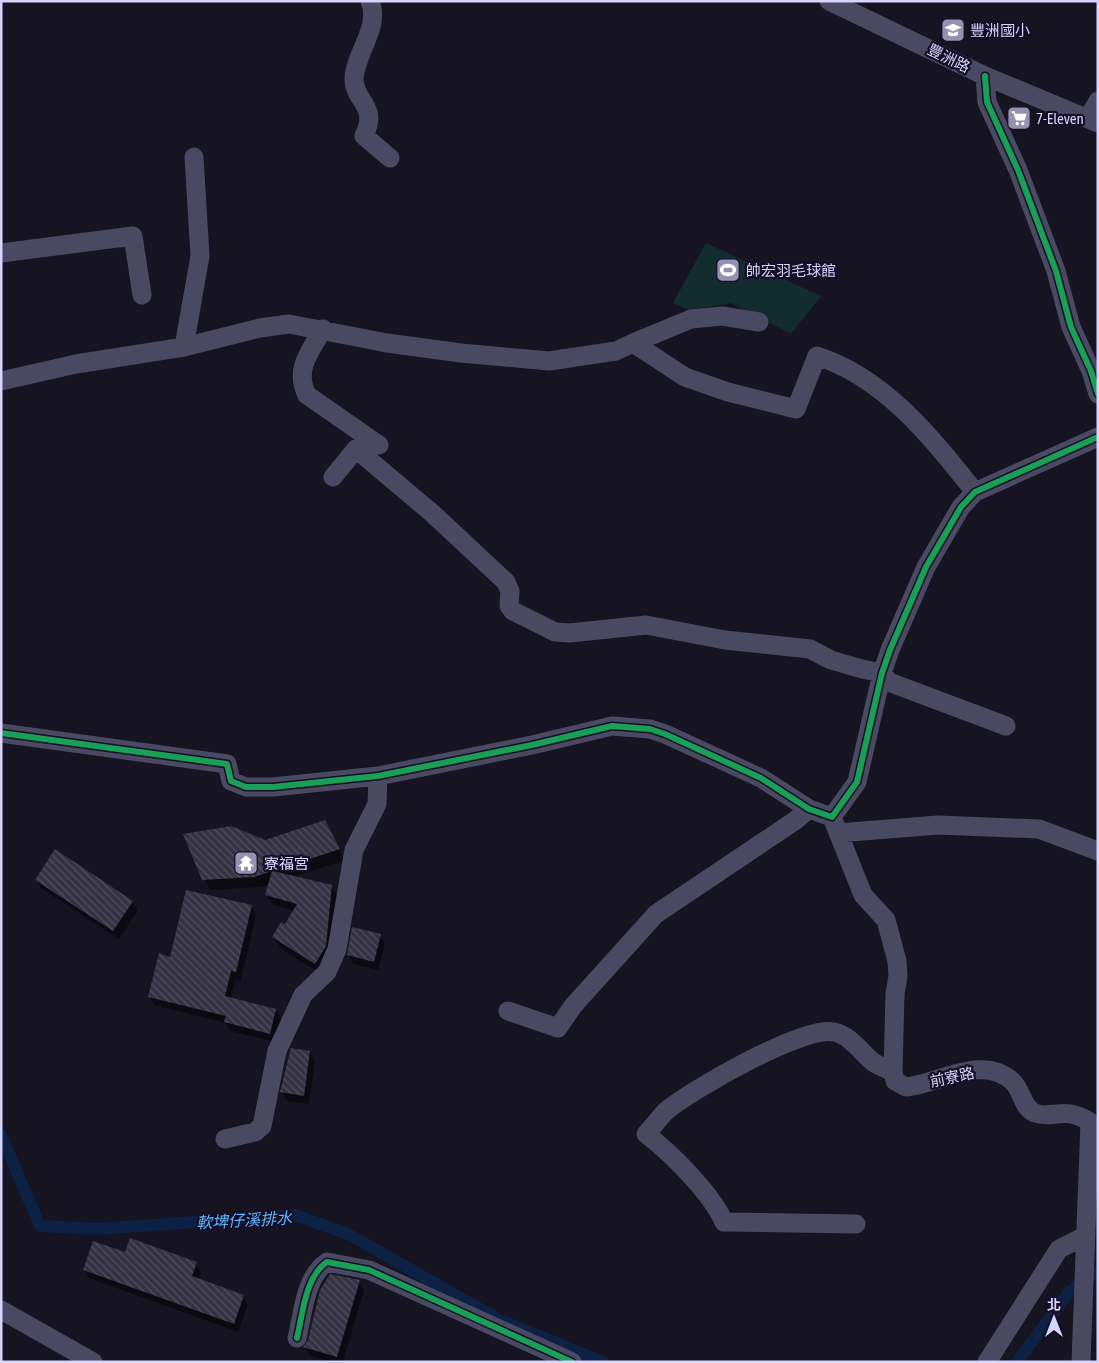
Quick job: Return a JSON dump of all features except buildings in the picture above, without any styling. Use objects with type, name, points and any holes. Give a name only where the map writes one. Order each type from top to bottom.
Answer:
[{"type":"street","points":[[370,1],[373,18],[354,79],[367,106],[370,124],[364,136],[390,158]]},
{"type":"street","name":"豐洲路","points":[[830,1],[985,76],[1093,120]]},
{"type":"street","points":[[985,76],[986,102],[1021,179],[1056,271],[1071,328],[1091,371],[1098,394]]},
{"type":"street","points":[[1093,120],[1098,101]]},
{"type":"street","points":[[184,347],[200,256],[194,157]]},
{"type":"street","points":[[1,254],[133,236],[142,295]]},
{"type":"street","points":[[1,381],[76,364],[184,347],[260,328],[289,324],[323,329],[387,344],[549,361],[616,352],[691,319],[722,316],[760,322]]},
{"type":"street","points":[[323,329],[304,362],[302,375],[304,389],[307,395],[379,445]]},
{"type":"street","points":[[633,343],[685,377],[728,392],[796,409],[817,356],[841,364],[880,391],[920,424],[975,492]]},
{"type":"street","points":[[856,1224],[724,1222],[717,1206],[660,1144],[646,1134],[666,1111],[733,1069],[780,1046],[823,1032],[834,1032],[845,1036],[874,1063],[893,1072],[895,994],[898,976],[897,961],[886,920],[881,912],[863,895],[835,825],[857,782],[882,673],[926,567],[960,507],[975,492],[1098,438]]},
{"type":"street","points":[[333,477],[356,449],[432,513],[506,582],[510,591],[509,606],[513,611],[555,632],[570,633],[646,625],[725,640],[810,648],[831,660],[862,670],[882,673],[888,682],[1006,726]]},
{"type":"street","points":[[1,733],[228,764],[231,781],[246,787],[273,787],[378,776],[532,745],[612,726],[650,729],[761,778],[835,825],[938,825],[1039,829],[1098,851]]},
{"type":"street","points":[[225,1139],[255,1132],[262,1126],[277,1050],[303,995],[327,972],[337,949],[354,850],[377,804],[378,776]]},
{"type":"street","points":[[508,1011],[558,1028],[573,1006],[656,914],[796,820],[809,809]]},
{"type":"street","name":"前寮路","points":[[893,1072],[896,1081],[906,1087],[962,1072],[993,1072],[1014,1082],[1027,1108],[1035,1113],[1070,1113],[1094,1120],[1082,1293],[1081,1362]]},
{"type":"street","points":[[987,1362],[1059,1248],[1085,1240]]},
{"type":"street","points":[[297,1338],[312,1279],[318,1268],[327,1262],[369,1270],[572,1362]]},
{"type":"street","points":[[1,1310],[93,1362]]},
{"type":"green space","name":"帥宏羽毛球館","points":[[706,243],[821,296],[791,334],[731,303],[688,310],[673,303]]},
{"type":"waterway","name":"軟埤仔溪排水","points":[[1,1135],[40,1226],[97,1229],[295,1215],[348,1234],[500,1320],[603,1362]]},
{"type":"waterway","name":"軟埤仔溪排水","points":[[1017,1362],[1069,1292],[1098,1272]]},
{"type":"cycle path","points":[[985,76],[987,102],[1018,170],[1056,271],[1071,327],[1091,371],[1098,394]]},
{"type":"cycle path","points":[[1,733],[227,764],[231,781],[246,787],[273,787],[378,776],[532,745],[612,726],[650,729],[761,778],[809,809],[832,817],[857,782],[882,673],[890,650],[926,567],[961,507],[975,492],[1098,437]]},
{"type":"cycle path","points":[[297,1338],[309,1286],[327,1262],[369,1270],[572,1362]]},
{"type":"place","name":"豐洲國小","points":[[953,30]]},
{"type":"place","name":"7-Eleven","points":[[1019,118]]},
{"type":"place","name":"帥宏羽毛球館","points":[[728,270]]},
{"type":"place","name":"寮福宮","points":[[246,863]]}]
